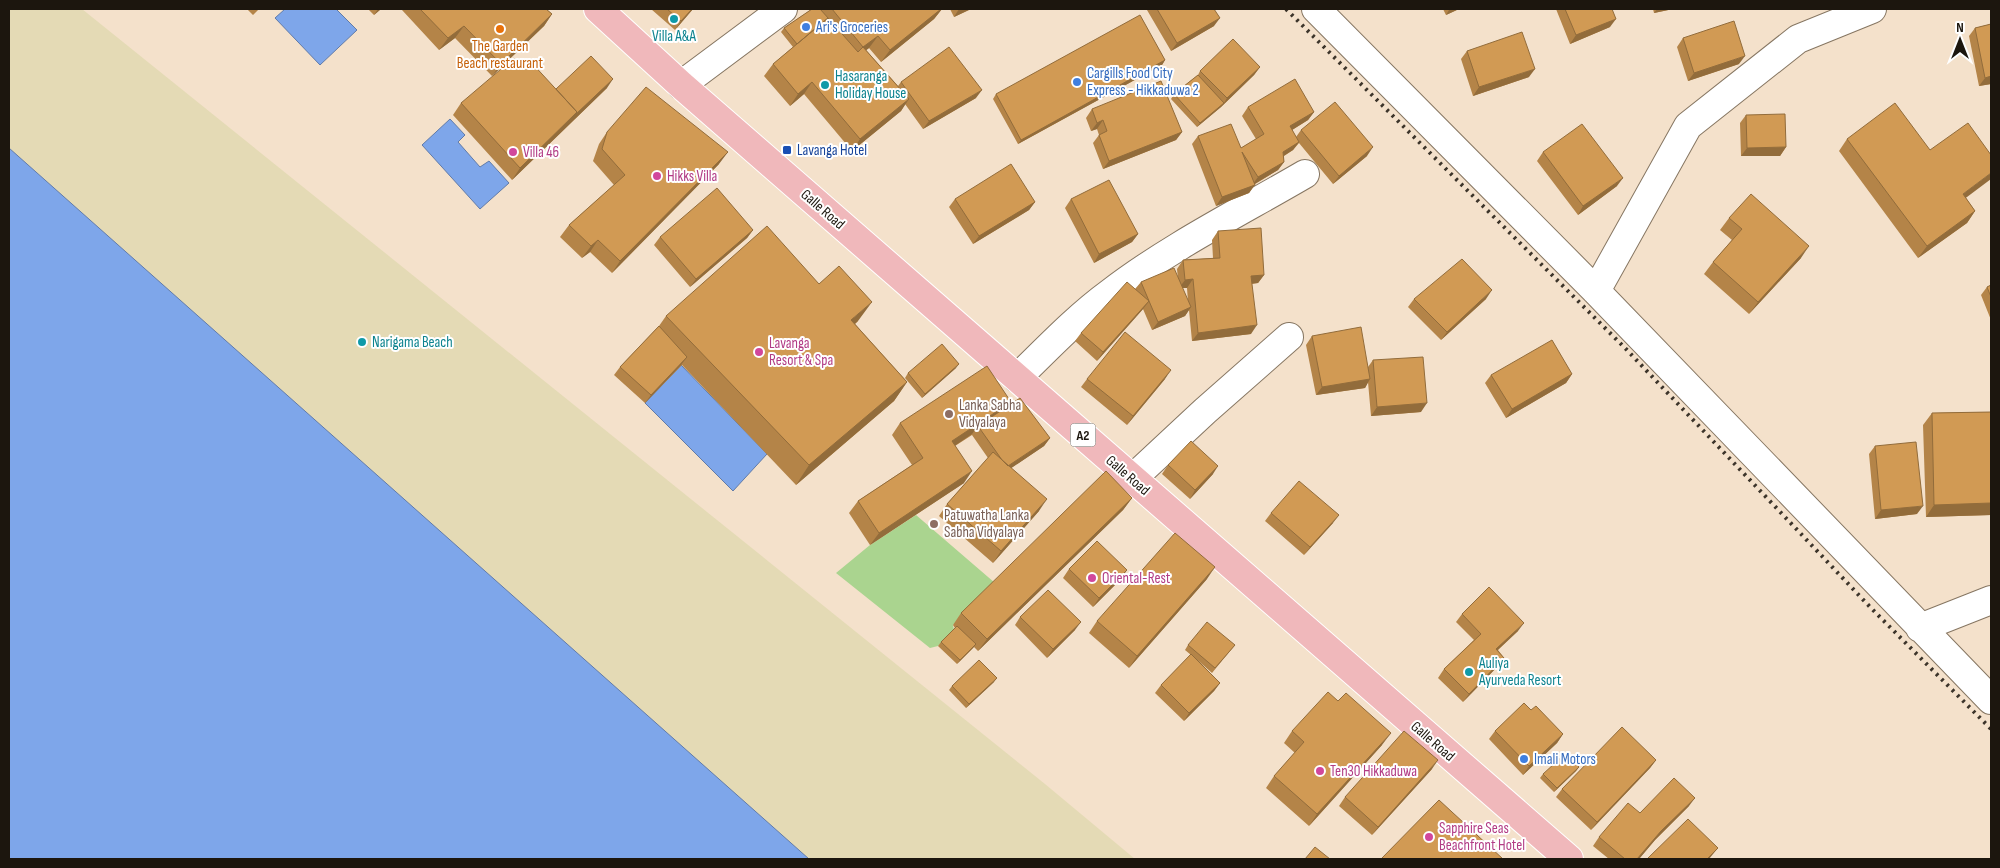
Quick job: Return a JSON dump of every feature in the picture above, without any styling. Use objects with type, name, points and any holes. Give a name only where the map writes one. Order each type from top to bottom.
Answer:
[{"type":"highway","name":"Galle Road","points":[[598,9],[681,85],[1569,859]]},
{"type":"street","points":[[681,85],[783,9]]},
{"type":"street","points":[[1316,9],[1596,291],[1991,700]]},
{"type":"street","points":[[1596,291],[1688,126],[1798,39],[1872,9]]},
{"type":"street","points":[[1017,378],[1076,321],[1109,293],[1141,270],[1305,174]]},
{"type":"street","points":[[1132,478],[1289,336]]},
{"type":"street","points":[[1920,628],[1991,600]]},
{"type":"green space","points":[[916,515],[995,583],[953,625],[954,630],[938,646],[930,648],[836,573],[870,545]]},
{"type":"sand","name":"Narigama Beach","points":[[9,9],[82,9],[1045,784],[1135,859],[809,859],[9,148]]},
{"type":"water","points":[[285,9],[336,9],[357,30],[320,65],[275,18]]},
{"type":"water","points":[[450,119],[465,135],[458,142],[480,167],[489,161],[509,183],[480,209],[422,145]]},
{"type":"water","points":[[9,148],[809,859],[9,859]]},
{"type":"water","points":[[681,365],[767,454],[733,491],[645,403]]},
{"type":"building","points":[[420,9],[546,9],[552,14],[501,64],[464,26],[448,38]]},
{"type":"building","points":[[667,9],[692,9],[681,21]]},
{"type":"building","name":"Ari's Groceries","points":[[812,9],[820,9],[829,19],[797,44],[784,28]]},
{"type":"building","points":[[832,9],[941,9],[890,50],[878,36],[863,47]]},
{"type":"building","points":[[1157,9],[1214,9],[1220,18],[1177,43]]},
{"type":"building","points":[[1565,9],[1612,9],[1616,19],[1576,35]]},
{"type":"building","name":"Cargills Food City Express - Hikkaduwa 2","points":[[1140,15],[1165,60],[1021,140],[996,94]]},
{"type":"building","name":"Hasaranga Holiday House","points":[[828,18],[858,52],[863,47],[909,99],[860,139],[812,82],[798,94],[773,64]]},
{"type":"building","points":[[1734,21],[1745,56],[1694,73],[1683,38]]},
{"type":"building","points":[[1991,24],[1991,76],[1985,78],[1975,28]]},
{"type":"building","points":[[1522,32],[1535,69],[1479,87],[1467,51]]},
{"type":"building","points":[[1233,39],[1260,67],[1227,98],[1200,71]]},
{"type":"building","points":[[949,47],[982,90],[929,121],[901,82]]},
{"type":"building","points":[[591,56],[613,79],[575,115],[577,112],[556,89]]},
{"type":"building","name":"Villa 46","points":[[514,58],[523,67],[530,61],[577,112],[520,168],[461,103]]},
{"type":"building","points":[[1198,75],[1224,103],[1200,123],[1174,94]]},
{"type":"building","points":[[1295,79],[1314,112],[1290,126],[1299,142],[1283,152],[1284,162],[1258,177],[1242,152],[1255,185],[1222,197],[1198,136],[1231,124],[1241,148],[1264,134],[1248,107]]},
{"type":"building","points":[[1161,81],[1182,132],[1109,161],[1099,135],[1107,131],[1103,120],[1097,123],[1092,109]]},
{"type":"building","name":"Hikks Villa","points":[[646,87],[728,152],[620,261],[598,240],[591,246],[569,225],[625,175],[602,149],[607,132]]},
{"type":"building","points":[[1335,102],[1373,147],[1339,176],[1301,130]]},
{"type":"building","points":[[1895,103],[1930,150],[1968,123],[1991,155],[1991,173],[1963,194],[1975,211],[1927,246],[1847,139]]},
{"type":"building","points":[[1785,114],[1786,147],[1747,148],[1746,115]]},
{"type":"building","points":[[1582,124],[1623,178],[1583,206],[1543,152]]},
{"type":"building","points":[[1011,164],[1035,202],[979,236],[955,199]]},
{"type":"building","points":[[1109,180],[1138,234],[1099,254],[1071,199]]},
{"type":"building","points":[[717,188],[753,230],[696,279],[660,237]]},
{"type":"building","points":[[1751,194],[1809,246],[1758,302],[1713,262],[1742,229],[1729,218]]},
{"type":"building","name":"Lavanga Resort & Spa","points":[[767,226],[819,284],[839,266],[872,302],[851,320],[907,382],[809,465],[666,316]]},
{"type":"building","points":[[1261,228],[1264,275],[1251,276],[1257,325],[1198,333],[1193,279],[1185,280],[1183,260],[1220,258],[1218,231]]},
{"type":"building","points":[[1462,259],[1492,290],[1447,332],[1414,299]]},
{"type":"building","points":[[1174,268],[1191,307],[1158,322],[1141,282]]},
{"type":"building","points":[[1127,282],[1149,301],[1103,352],[1081,333]]},
{"type":"building","points":[[1991,285],[1991,297],[1987,287]]},
{"type":"building","points":[[659,326],[687,357],[651,395],[620,367]]},
{"type":"building","points":[[1361,327],[1370,379],[1322,387],[1312,336]]},
{"type":"building","points":[[1125,332],[1171,370],[1133,416],[1087,379]]},
{"type":"building","points":[[1552,340],[1572,374],[1512,409],[1491,375]]},
{"type":"building","points":[[942,344],[959,364],[925,394],[908,373]]},
{"type":"building","points":[[1423,357],[1427,403],[1377,407],[1373,360]]},
{"type":"building","points":[[987,366],[1011,402],[952,441],[972,471],[879,533],[858,501],[923,458],[900,423]]},
{"type":"building","points":[[1020,398],[1050,438],[1008,466],[978,426]]},
{"type":"building","points":[[1991,412],[1991,503],[1934,505],[1932,413]]},
{"type":"building","points":[[1191,441],[1218,466],[1195,490],[1168,465]]},
{"type":"building","points":[[1916,442],[1923,506],[1881,510],[1875,446]]},
{"type":"building","points":[[993,452],[1047,499],[1001,551],[947,504]]},
{"type":"building","points":[[1106,471],[1132,498],[987,639],[961,613]]},
{"type":"building","points":[[1299,481],[1339,515],[1310,547],[1271,513]]},
{"type":"building","points":[[1175,533],[1215,567],[1137,656],[1097,621]]},
{"type":"building","name":"Oriental-Rest","points":[[1097,541],[1127,570],[1099,598],[1069,569]]},
{"type":"building","points":[[1489,587],[1524,623],[1496,649],[1504,658],[1469,694],[1444,669],[1481,634],[1462,614]]},
{"type":"building","points":[[1048,590],[1081,622],[1053,649],[1020,617]]},
{"type":"building","points":[[1207,622],[1235,645],[1215,668],[1188,645]]},
{"type":"building","points":[[957,626],[976,644],[960,660],[941,642]]},
{"type":"building","points":[[1191,654],[1220,683],[1189,713],[1161,685]]},
{"type":"building","points":[[979,660],[997,678],[969,704],[952,686]]},
{"type":"building","name":"Ten30 Hikkaduwa","points":[[1328,692],[1338,701],[1346,693],[1391,733],[1317,814],[1274,776],[1304,742],[1292,731]]},
{"type":"building","name":"Imali Motors","points":[[1524,703],[1531,710],[1536,706],[1563,734],[1529,766],[1495,731]]},
{"type":"building","points":[[1622,727],[1656,760],[1597,822],[1562,789]]},
{"type":"building","points":[[1404,731],[1438,760],[1378,827],[1345,797]]},
{"type":"building","points":[[1566,753],[1579,767],[1557,788],[1543,774]]},
{"type":"building","points":[[1674,778],[1695,798],[1661,831],[1637,859],[1625,859],[1599,837],[1628,803],[1640,813]]},
{"type":"building","points":[[1439,800],[1503,859],[1381,859]]},
{"type":"building","points":[[1688,819],[1718,848],[1707,859],[1647,859]]},
{"type":"building","points":[[1315,847],[1330,859],[1305,859]]},
{"type":"railway","points":[[1286,9],[1626,349],[1872,609],[1991,729]]},
{"type":"place","name":"Villa A&A","points":[[674,19]]},
{"type":"place","name":"Ari's Groceries","points":[[806,27]]},
{"type":"place","name":"The Garden Beach restaurant","points":[[500,29]]},
{"type":"place","name":"Cargills Food City Express - Hikkaduwa 2","points":[[1077,82]]},
{"type":"place","name":"Hasaranga Holiday House","points":[[825,85]]},
{"type":"place","name":"Lavanga Hotel","points":[[787,150]]},
{"type":"place","name":"Villa 46","points":[[513,152]]},
{"type":"place","name":"Hikks Villa","points":[[657,176]]},
{"type":"place","name":"Narigama Beach","points":[[362,342]]},
{"type":"place","name":"Lavanga Resort & Spa","points":[[759,352]]},
{"type":"place","name":"Lanka Sabha Vidyalaya","points":[[949,414]]},
{"type":"place","name":"Patuwatha Lanka Sabha Vidyalaya","points":[[934,524]]},
{"type":"place","name":"Oriental-Rest","points":[[1092,578]]},
{"type":"place","name":"Auliya Ayurveda Resort","points":[[1469,672]]},
{"type":"place","name":"Imali Motors","points":[[1524,759]]},
{"type":"place","name":"Ten30 Hikkaduwa","points":[[1320,771]]},
{"type":"place","name":"Sapphire Seas Beachfront Hotel","points":[[1429,837]]}]
